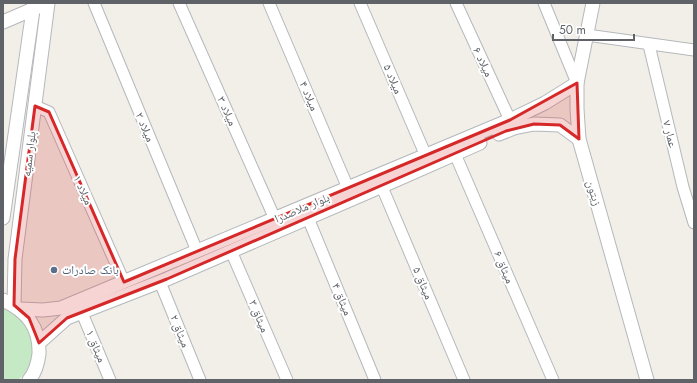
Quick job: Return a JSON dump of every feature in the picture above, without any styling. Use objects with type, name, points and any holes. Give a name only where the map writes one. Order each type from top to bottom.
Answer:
[{"type":"street","points":[[3,22],[33,6],[47,3]]},
{"type":"street","name":"بلوار سمیه","points":[[12,305],[15,259],[47,3]]},
{"type":"street","name":"میلاد ۲","points":[[94,3],[197,251]]},
{"type":"street","name":"میلاد ۳","points":[[179,3],[275,219]]},
{"type":"street","name":"میلاد ۴","points":[[269,3],[348,188]]},
{"type":"street","name":"میلاد ۵","points":[[360,3],[426,156]]},
{"type":"street","name":"میلاد ۶","points":[[456,3],[512,124]]},
{"type":"street","points":[[544,3],[578,83]]},
{"type":"street","name":"زیتون","points":[[593,3],[578,83],[577,109],[579,138],[647,380]]},
{"type":"street","name":"بلوار سمیه","points":[[3,218],[33,6]]},
{"type":"street","points":[[587,35],[649,45],[694,50]]},
{"type":"street","name":"عمار ۷","points":[[649,45],[683,187],[694,223]]},
{"type":"street","name":"بلوار ملاصدرا","points":[[39,343],[65,313],[124,282],[275,219],[306,213],[512,124],[578,83]]},
{"type":"street","name":"میلاد ۱","points":[[35,106],[49,112],[124,282]]},
{"type":"street","name":"بلوار ملاصدرا","points":[[512,124],[560,124],[579,138]]},
{"type":"street","name":"بلوار ملاصدرا","points":[[12,305],[65,313],[82,313],[231,252],[306,213],[348,188],[380,181],[426,156],[454,149]]},
{"type":"street","name":"میثاق ۶","points":[[454,149],[553,380]]},
{"type":"street","name":"میثاق ۵","points":[[380,181],[464,380]]},
{"type":"street","name":"میثاق ۴","points":[[306,213],[375,380]]},
{"type":"street","points":[[226,239],[231,252]]},
{"type":"street","name":"میثاق ۳","points":[[231,252],[287,380]]},
{"type":"street","points":[[155,269],[160,282]]},
{"type":"street","name":"میثاق ۲","points":[[160,282],[200,380]]},
{"type":"street","points":[[12,305],[29,318],[36,330],[39,343],[38,361],[30,380]]},
{"type":"street","name":"میثاق ۱","points":[[82,313],[110,380]]},
{"type":"highlighted area","points":[[577,83],[579,139],[560,125],[534,124],[506,131],[167,279],[67,318],[39,343],[29,318],[14,305],[15,259],[35,106],[49,112],[124,282],[510,120]]},
{"type":"green space","points":[[3,305],[17,313],[28,328],[31,337],[32,356],[25,373],[18,380],[3,380]]},
{"type":"place","name":"بانک صادرات","points":[[54,270]]}]
